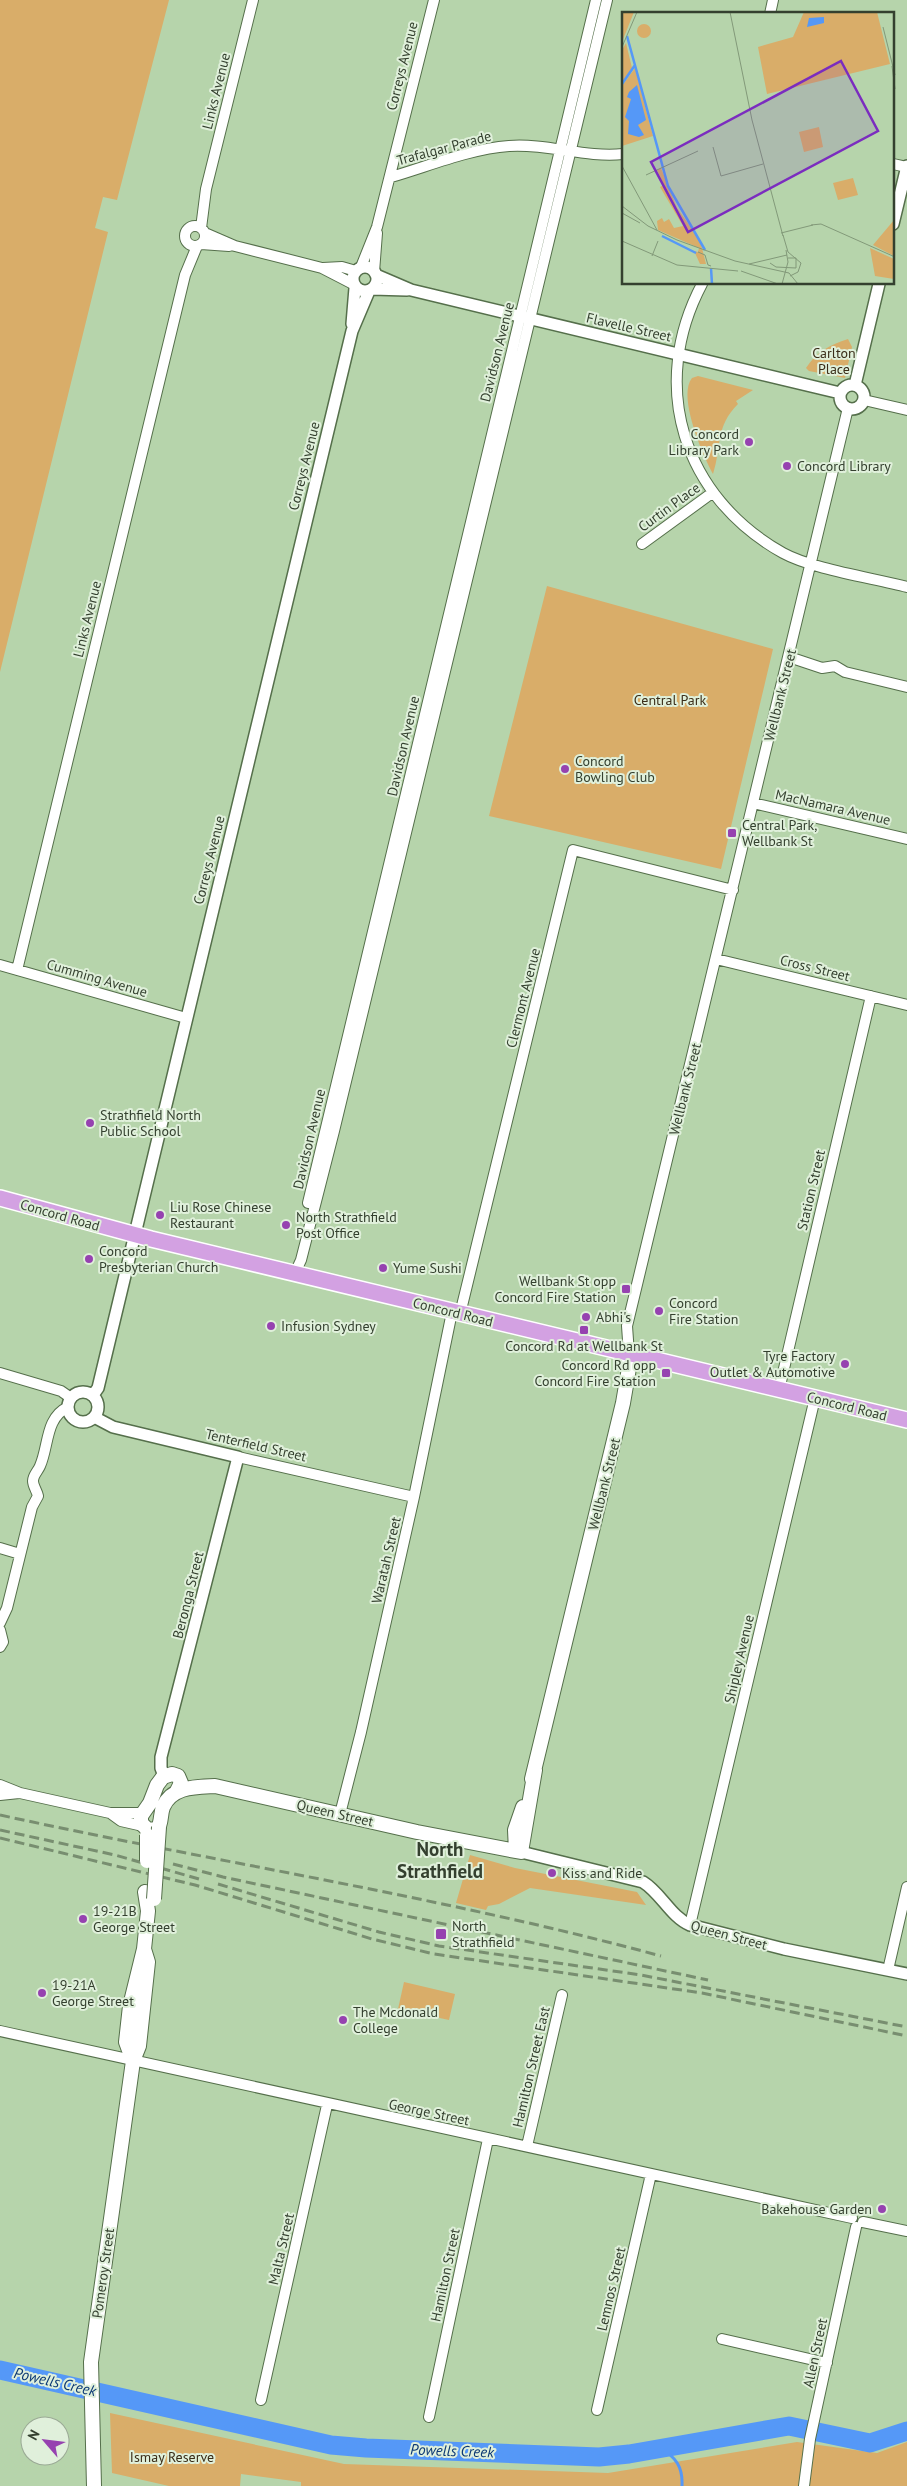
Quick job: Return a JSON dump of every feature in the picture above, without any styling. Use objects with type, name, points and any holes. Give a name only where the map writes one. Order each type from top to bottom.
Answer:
[{"type":"main road","name":"Concord Road","points":[[0,1198],[134,1235],[907,1420]]},
{"type":"main road","name":"Wellbank Street","points":[[518,1852],[535,1770],[623,1403],[629,1368],[629,1354]]},
{"type":"main road","name":"Wellbank Street","points":[[518,1852],[515,1830],[535,1770]]},
{"type":"main road","name":"Queen Street","points":[[172,1775],[203,1779],[215,1786]]},
{"type":"main road","points":[[172,1775],[181,1783],[177,1791],[148,1826],[150,1803],[157,1785],[172,1775]]},
{"type":"main road","name":"Queen Street","points":[[177,1791],[193,1787],[215,1786],[518,1852]]},
{"type":"main road","name":"Pomeroy Street","points":[[94,2486],[90,2379],[91,2355],[133,2061],[139,2046],[148,1962],[144,1949],[149,1901],[148,1826]]},
{"type":"main road","points":[[496,1848],[512,1836],[515,1830]]},
{"type":"street","name":"Links Avenue","points":[[199,229],[206,189],[253,0]]},
{"type":"street","name":"Correys Avenue","points":[[359,269],[377,227],[391,177],[434,0]]},
{"type":"street","name":"Davidson Avenue","points":[[295,1273],[296,1259],[339,1070],[565,150],[596,0]]},
{"type":"street","name":"Davidson Avenue","points":[[565,150],[607,0]]},
{"type":"street","name":"Trafalgar Parade","points":[[391,177],[484,149],[527,146],[622,154]]},
{"type":"street","points":[[894,164],[907,166],[894,220]]},
{"type":"street","name":"Correys Avenue","points":[[375,273],[377,227]]},
{"type":"street","points":[[195,245],[205,239],[199,229]]},
{"type":"street","points":[[235,246],[195,245],[185,233],[199,229],[235,246],[322,268],[369,268],[375,273],[377,282],[371,290],[362,291],[322,268]]},
{"type":"street","name":"Links Avenue","points":[[17,970],[185,274],[195,245]]},
{"type":"street","points":[[354,286],[352,277],[359,269]]},
{"type":"street","name":"Flavelle Street","points":[[375,273],[411,290],[840,393]]},
{"type":"street","points":[[702,285],[688,314],[678,354],[676,388],[678,415],[685,439],[712,493],[757,537],[785,554],[812,563],[907,587]]},
{"type":"street","points":[[855,385],[879,285]]},
{"type":"street","name":"Correys Avenue","points":[[92,1395],[98,1388],[352,331],[354,286]]},
{"type":"street","name":"Correys Avenue","points":[[352,331],[371,290]]},
{"type":"street","name":"Flavelle Street","points":[[371,290],[411,290]]},
{"type":"street","points":[[855,385],[863,392],[864,400],[859,406],[848,408],[840,400],[840,393],[844,387],[855,385]]},
{"type":"street","points":[[864,400],[907,410]]},
{"type":"street","name":"Wellbank Street","points":[[629,1354],[628,1326],[848,408]]},
{"type":"street","name":"Curtin Place","points":[[642,544],[712,493]]},
{"type":"street","points":[[789,657],[822,668],[835,666],[846,672],[907,687]]},
{"type":"street","name":"MacNamara Avenue","points":[[754,803],[907,838]]},
{"type":"street","name":"Clermont Avenue","points":[[456,1313],[573,850],[733,890]]},
{"type":"street","name":"Cross Street","points":[[716,958],[907,1005]]},
{"type":"street","name":"Cumming Avenue","points":[[0,965],[186,1018]]},
{"type":"street","name":"Station Street","points":[[779,1390],[871,996]]},
{"type":"street","name":"Waratah Street","points":[[340,1814],[361,1732],[456,1313]]},
{"type":"street","points":[[0,1373],[60,1391],[69,1403],[72,1417],[80,1422],[94,1417],[98,1403],[92,1395],[78,1392],[69,1403],[60,1411],[53,1421],[40,1466],[33,1481],[38,1496],[32,1507],[7,1608],[0,1623]]},
{"type":"street","name":"Shipley Avenue","points":[[690,1925],[815,1398]]},
{"type":"street","name":"Tenterfield Street","points":[[94,1417],[113,1427],[414,1497]]},
{"type":"street","name":"Beronga Street","points":[[172,1775],[161,1763],[238,1457]]},
{"type":"street","points":[[0,1548],[20,1554]]},
{"type":"street","points":[[0,1630],[3,1642],[0,1647]]},
{"type":"street","points":[[0,1785],[20,1793],[110,1813],[121,1820],[148,1826]]},
{"type":"street","points":[[0,1795],[20,1793]]},
{"type":"street","name":"Queen Street","points":[[518,1852],[643,1882],[657,1893],[684,1923],[690,1925],[784,1949],[907,1974]]},
{"type":"street","points":[[888,1970],[907,1887]]},
{"type":"street","name":"Hamilton Street East","points":[[527,2146],[562,1995]]},
{"type":"street","name":"George Street","points":[[0,2031],[328,2105],[527,2146],[857,2222],[907,2231]]},
{"type":"street","name":"Malta Street","points":[[261,2400],[328,2105]]},
{"type":"street","name":"Hamilton Street","points":[[429,2417],[488,2139]]},
{"type":"street","name":"Lemnos Street","points":[[598,2410],[651,2174]]},
{"type":"street","name":"Allen Street","points":[[804,2486],[814,2419],[857,2222]]},
{"type":"street","points":[[722,2339],[827,2363]]},
{"type":"green space","points":[[0,0],[169,0],[117,200],[103,197],[95,228],[108,232],[0,672]]},
{"type":"green space","name":"Carlton Place","points":[[848,339],[852,347],[845,378],[809,371],[806,368],[824,350]]},
{"type":"green space","points":[[698,376],[753,390],[736,401],[738,404],[731,412],[722,429],[713,474],[703,454],[689,412],[688,387],[692,378]]},
{"type":"green space","name":"Central Park","points":[[547,586],[773,649],[721,869],[489,816]]},
{"type":"green space","points":[[470,1855],[515,1868],[637,1892],[646,1905],[530,1888],[499,1904],[488,1906],[486,1910],[456,1903]]},
{"type":"green space","points":[[404,1982],[455,1994],[449,2020],[398,2009]]},
{"type":"green space","name":"Ismay Reserve","points":[[110,2413],[344,2464],[608,2473],[797,2442],[877,2453],[907,2442],[907,2486],[301,2486],[301,2482],[241,2474],[240,2486],[169,2486],[112,2473]]},
{"type":"waterway","name":"Powells Creek","points":[[0,2370],[331,2445],[366,2448],[599,2457],[629,2454],[789,2426],[870,2443],[907,2431]]},
{"type":"waterway","points":[[660,2448],[670,2455],[680,2468],[682,2486]]},
{"type":"railway","points":[[0,1815],[415,1898],[579,1935],[661,1956]]},
{"type":"railway","points":[[0,1830],[115,1855],[199,1879]]},
{"type":"railway","points":[[0,1838],[195,1885],[372,1939],[434,1954],[702,1993],[907,2036]]},
{"type":"railway","points":[[173,1864],[223,1877],[708,1980]]},
{"type":"railway","points":[[218,1884],[379,1932],[439,1946],[641,1975],[907,2027]]},
{"type":"place","name":"Concord Library Park","points":[[749,442]]},
{"type":"place","name":"Concord Library","points":[[787,466]]},
{"type":"place","name":"Concord Bowling Club","points":[[565,769]]},
{"type":"place","name":"Central Park, Wellbank St","points":[[732,833]]},
{"type":"place","name":"Strathfield North Public School","points":[[90,1123]]},
{"type":"place","name":"Liu Rose Chinese Restaurant","points":[[160,1215]]},
{"type":"place","name":"North Strathfield Post Office","points":[[286,1225]]},
{"type":"place","name":"Concord Presbyterian Church","points":[[89,1259]]},
{"type":"place","name":"Yume Sushi","points":[[383,1268]]},
{"type":"place","name":"Wellbank St opp Concord Fire Station","points":[[626,1289]]},
{"type":"place","name":"Concord Fire Station","points":[[659,1311]]},
{"type":"place","name":"Abhi's","points":[[586,1317]]},
{"type":"place","name":"Infusion Sydney","points":[[271,1326]]},
{"type":"place","name":"Concord Rd at Wellbank St","points":[[584,1330]]},
{"type":"place","name":"Tyre Factory Outlet & Automotive","points":[[845,1364]]},
{"type":"place","name":"Concord Rd opp Concord Fire Station","points":[[666,1373]]},
{"type":"place","name":"Kiss and Ride","points":[[552,1873]]},
{"type":"place","name":"19-21B George Street","points":[[83,1919]]},
{"type":"place","name":"North Strathfield","points":[[441,1934]]},
{"type":"place","name":"19-21A George Street","points":[[42,1993]]},
{"type":"place","name":"The Mcdonald College","points":[[343,2020]]},
{"type":"place","name":"Bakehouse Garden","points":[[882,2209]]},
{"type":"district","name":"North Strathfield","points":[[440,1860]]}]
